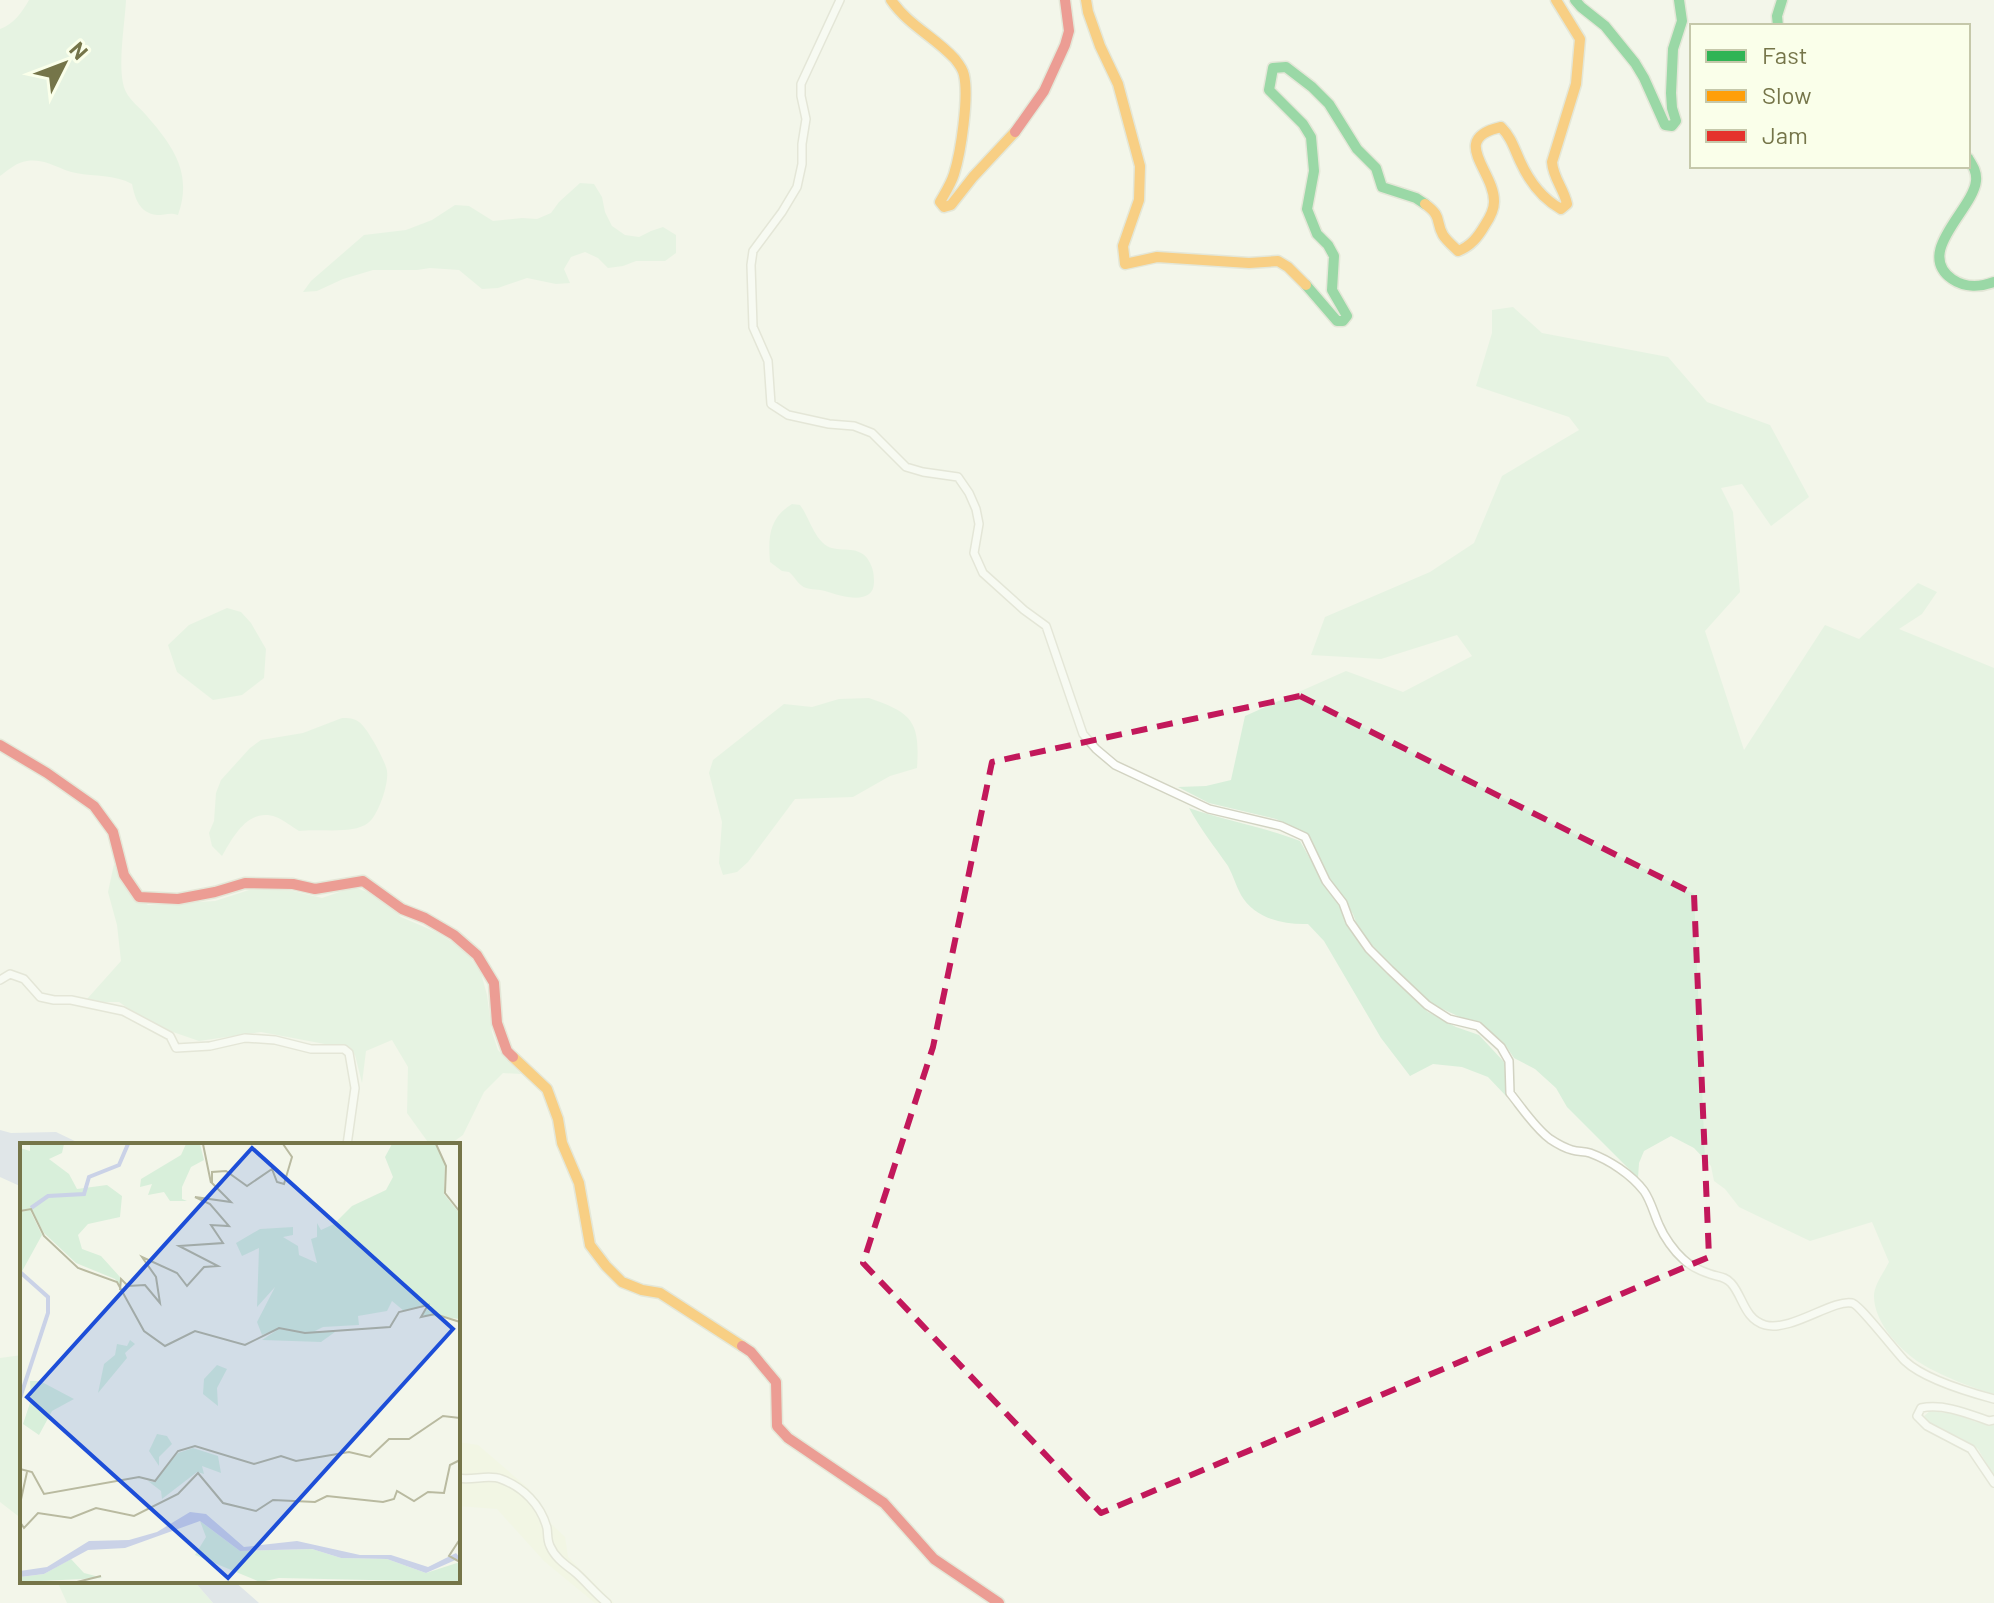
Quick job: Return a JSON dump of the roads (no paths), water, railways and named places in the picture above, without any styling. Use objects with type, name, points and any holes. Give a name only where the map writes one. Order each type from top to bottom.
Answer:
[{"type":"street","points":[[840,0],[801,84],[806,119],[797,187],[753,251],[753,327],[768,361],[771,404],[788,415],[854,426],[872,433],[906,467],[958,477],[976,509],[979,524],[974,553],[983,573],[1046,626],[1083,734],[1096,749],[1115,765],[1209,809],[1281,826],[1305,837],[1326,881],[1343,903],[1350,922],[1369,949],[1427,1005],[1449,1019],[1478,1026],[1501,1047],[1509,1061],[1510,1093],[1548,1138],[1570,1150],[1587,1152],[1602,1159],[1633,1180],[1645,1192],[1660,1229],[1684,1260],[1713,1276],[1724,1277],[1733,1285],[1744,1309],[1752,1316],[1764,1325],[1779,1325],[1842,1303],[1853,1303],[1859,1306],[1907,1363],[1923,1374],[1994,1399]]},
{"type":"street","points":[[891,0],[912,25],[950,54],[964,73],[960,138],[954,175],[940,202],[944,207],[951,205],[998,152],[1044,91],[1069,31],[1065,0]]},
{"type":"street","points":[[1086,0],[1100,46],[1118,84],[1140,166],[1142,180],[1138,202],[1121,255],[1125,264],[1157,257],[1249,263],[1278,261],[1310,289],[1337,321],[1343,321],[1347,316],[1332,290],[1334,256],[1317,234],[1307,209],[1314,171],[1311,137],[1303,124],[1269,90],[1273,68],[1286,67],[1323,97],[1358,153],[1376,168],[1382,187],[1416,198],[1433,210],[1442,234],[1458,251],[1469,247],[1490,216],[1494,201],[1475,144],[1480,134],[1491,128],[1501,127],[1510,135],[1528,178],[1543,197],[1561,209],[1567,204],[1567,198],[1552,174],[1552,162],[1576,84],[1580,39],[1556,0]]},
{"type":"street","points":[[1575,0],[1578,6],[1594,16],[1633,60],[1645,76],[1665,125],[1672,126],[1676,121],[1671,93],[1673,49],[1682,21],[1679,0]]},
{"type":"street","points":[[1778,24],[1782,0]]},
{"type":"street","points":[[1970,160],[1981,171],[1983,192],[1940,246],[1942,269],[1950,278],[1963,284],[1976,286],[1994,282]]},
{"type":"street","points":[[0,745],[94,806],[113,832],[124,875],[139,897],[178,899],[245,883],[293,884],[315,889],[363,881],[402,909],[454,935],[477,955],[494,983],[497,1023],[507,1051],[547,1089],[558,1119],[562,1143],[579,1183],[590,1245],[606,1266],[622,1282],[660,1293],[751,1352],[776,1382],[777,1426],[788,1438],[884,1503],[934,1559],[999,1603]]},
{"type":"street","points":[[0,980],[10,974],[24,979],[40,997],[123,1011],[170,1036],[176,1048],[210,1046],[245,1038],[275,1040],[311,1049],[344,1049],[349,1053],[355,1088],[347,1143]]},
{"type":"street","points":[[1994,1420],[1927,1406],[1921,1408],[1917,1416],[1927,1426],[1971,1449],[1994,1483]]},
{"type":"street","points":[[460,1478],[496,1477],[523,1490],[547,1526],[549,1545],[560,1560],[607,1603]]},
{"type":"water","points":[[0,1130],[11,1133],[56,1132],[79,1143],[20,1143],[20,1186],[0,1177]]},
{"type":"water","points":[[196,1583],[236,1583],[259,1603],[213,1603]]}]
